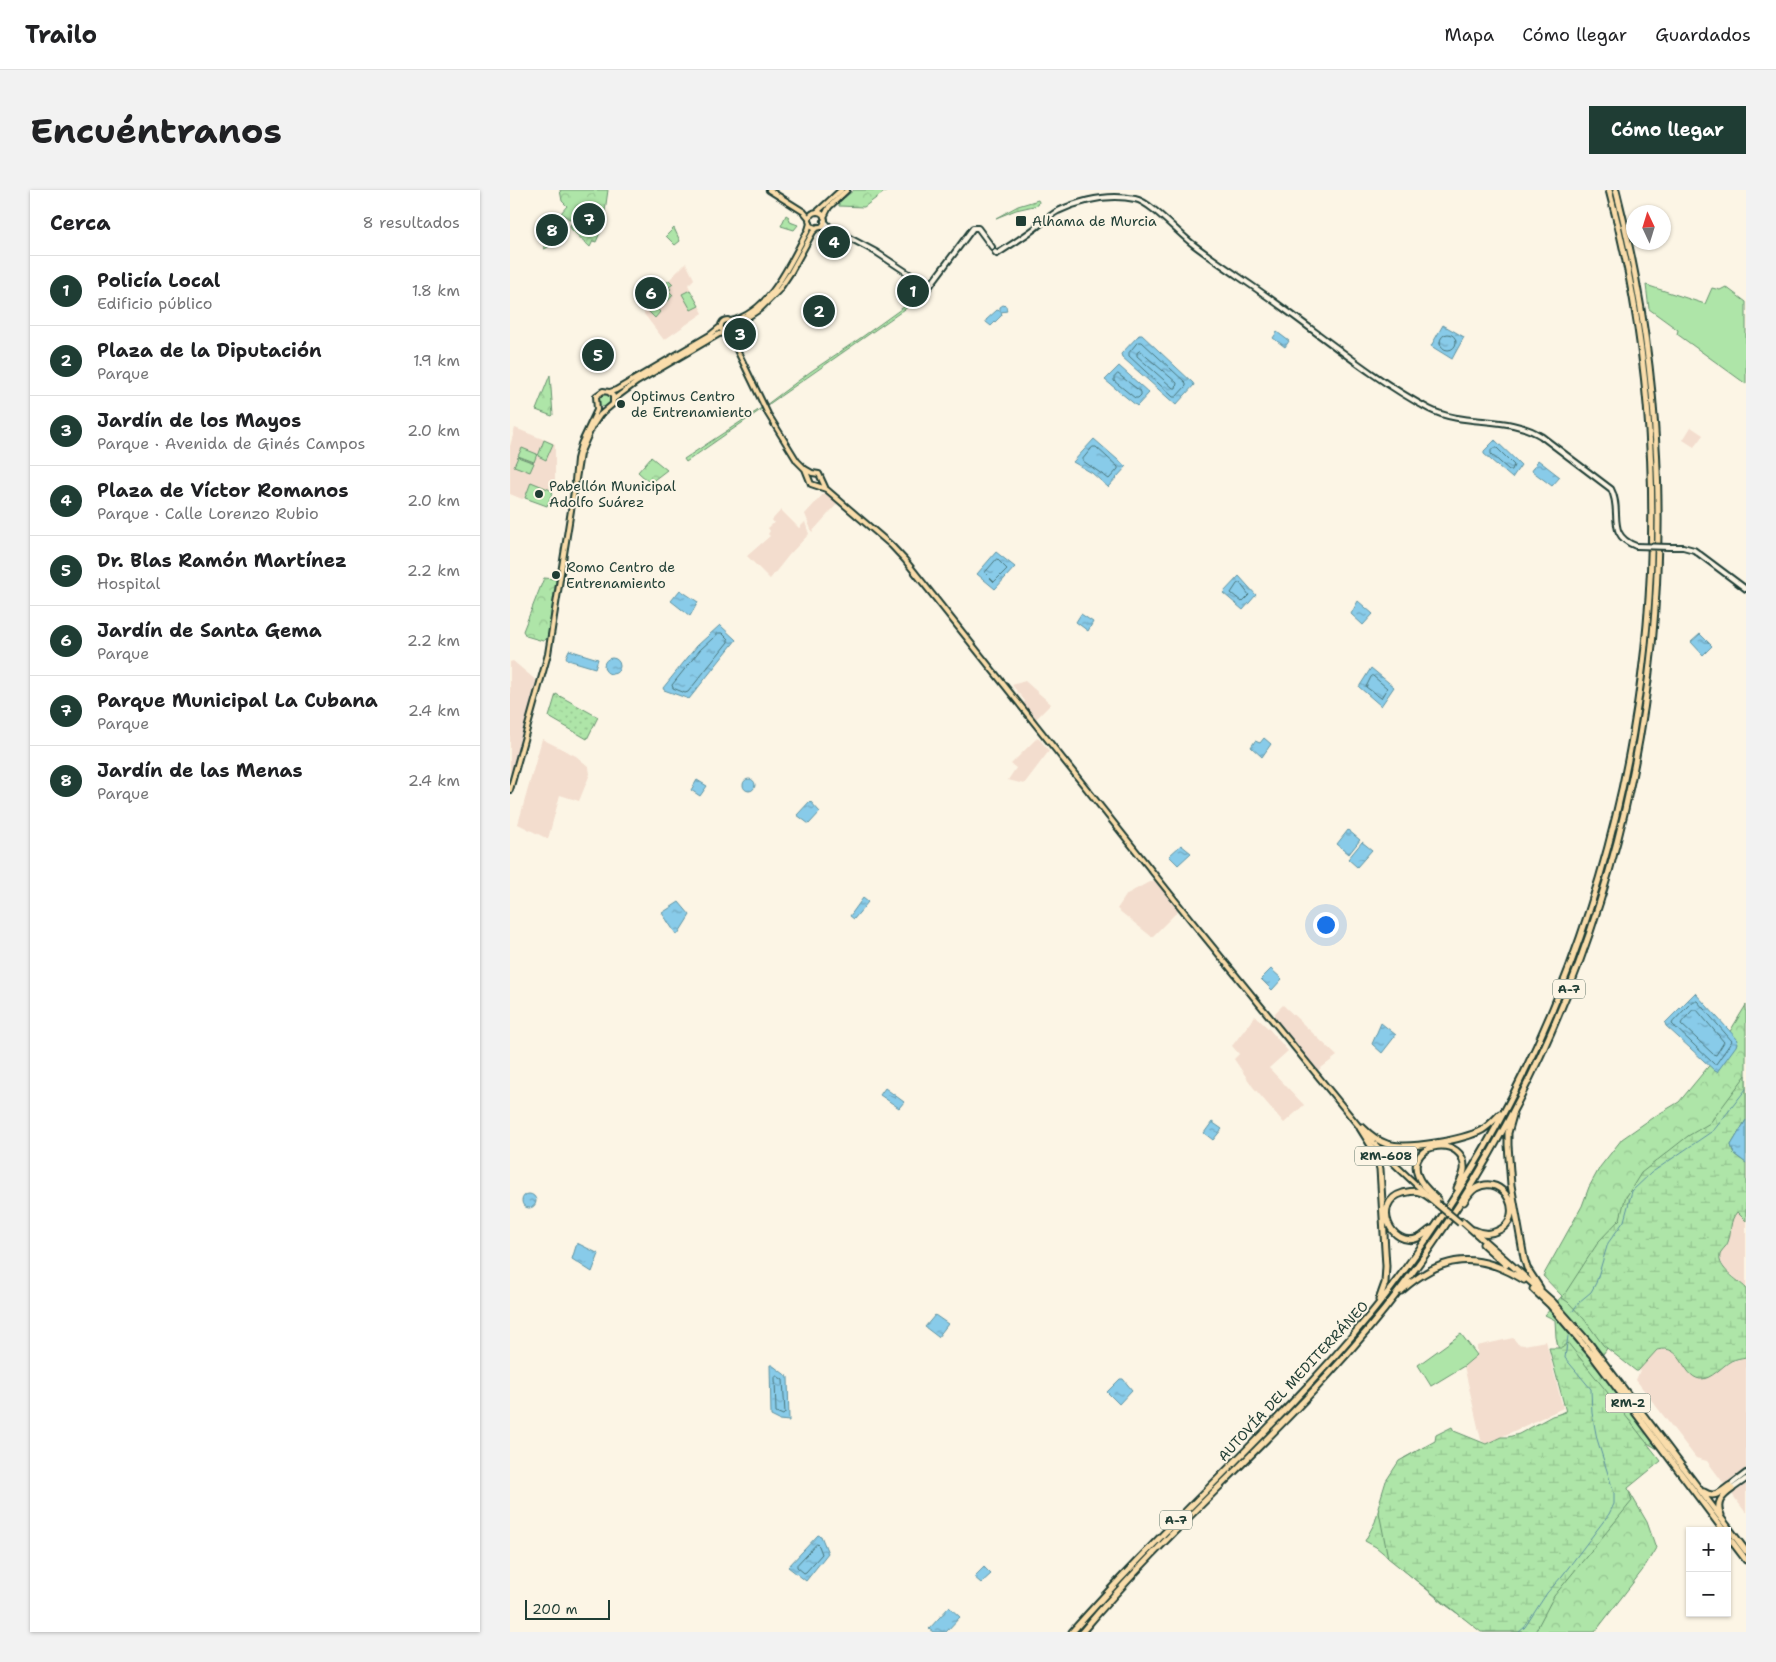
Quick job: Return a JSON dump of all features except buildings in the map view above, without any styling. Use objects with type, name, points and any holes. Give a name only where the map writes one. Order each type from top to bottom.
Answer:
[{"type":"highway","name":"AUTOVÍA DEL MEDITERRÁNEO","points":[[1072,1632],[1142,1555],[1329,1363],[1396,1283],[1462,1185],[1510,1100],[1546,1024],[1575,953],[1609,844],[1635,723],[1647,628],[1652,536],[1648,416],[1635,311],[1609,190]]},
{"type":"highway","name":"AUTOVÍA DEL MEDITERRÁNEO","points":[[1082,1632],[1158,1549],[1290,1416],[1354,1346],[1410,1274],[1448,1221],[1516,1105],[1560,1012],[1584,948],[1617,844],[1634,771],[1651,660],[1658,556],[1659,495],[1656,426],[1652,388],[1640,298],[1616,190]]},
{"type":"highway","points":[[1351,1337],[1456,1191],[1500,1114],[1546,1024]]},
{"type":"highway","points":[[1516,1105],[1508,1133],[1508,1145],[1511,1185],[1524,1258],[1527,1268],[1552,1301]]},
{"type":"highway","points":[[1360,1127],[1380,1142],[1407,1147],[1473,1134],[1489,1126],[1500,1114]]},
{"type":"highway","points":[[1360,1127],[1375,1152],[1380,1169],[1386,1275],[1379,1300]]},
{"type":"highway","points":[[1437,1201],[1421,1182],[1416,1170],[1420,1156],[1430,1148],[1437,1145],[1445,1145],[1455,1150],[1461,1156],[1464,1169],[1456,1191]]},
{"type":"highway","points":[[1354,1346],[1362,1339],[1401,1291],[1456,1212],[1476,1188],[1490,1185],[1498,1187],[1510,1199],[1512,1206],[1511,1216],[1501,1230],[1485,1234],[1461,1222]]},
{"type":"highway","points":[[1431,1228],[1419,1238],[1404,1238],[1389,1226],[1387,1210],[1393,1198],[1405,1192],[1419,1191],[1437,1201]]},
{"type":"highway","name":"RM-2","points":[[1437,1201],[1552,1301],[1589,1344],[1746,1551]]},
{"type":"highway","name":"RM-2","points":[[1461,1222],[1550,1304],[1592,1355],[1721,1527]]},
{"type":"highway","points":[[1401,1291],[1426,1271],[1437,1266],[1455,1262],[1473,1261],[1490,1263],[1524,1280]]},
{"type":"highway","points":[[1694,1483],[1708,1495],[1712,1496],[1731,1488]]},
{"type":"highway","points":[[1731,1488],[1723,1496],[1718,1507],[1722,1517],[1746,1551]]},
{"type":"highway","points":[[1731,1540],[1746,1560]]},
{"type":"main road","points":[[769,190],[804,212],[820,213],[831,228]]},
{"type":"main road","points":[[510,790],[550,641],[577,458],[581,444],[596,413],[596,398],[598,394],[603,391],[610,392],[616,390],[714,332],[724,321],[740,317],[757,307],[774,289],[787,271],[808,230],[809,221],[815,213],[841,190]]},
{"type":"main road","points":[[575,481],[584,444],[592,427],[600,415],[612,406],[614,399],[637,381],[719,334],[726,334],[733,330],[739,323],[760,309],[779,290],[791,272],[813,232],[824,219],[828,207],[847,190]]},
{"type":"main road","points":[[804,212],[813,226],[831,228],[876,252],[929,287],[969,232],[977,227],[997,254],[1055,212],[1062,209],[1100,197],[1138,199],[1150,206],[1197,248],[1368,370],[1430,409],[1442,414],[1458,417],[1518,425],[1541,436],[1611,489],[1616,501],[1617,530],[1624,540],[1636,546],[1684,547],[1694,550],[1746,589]]},
{"type":"main road","points":[[730,321],[733,324],[734,341],[768,414],[797,460],[805,469],[819,474],[826,489]]},
{"type":"main road","points":[[720,327],[734,341]]},
{"type":"main road","points":[[610,392],[614,399]]},
{"type":"main road","points":[[597,405],[600,408],[607,409]]},
{"type":"main road","points":[[805,469],[811,484],[826,489],[891,545],[905,560],[1340,1104],[1360,1127],[1437,1201]]},
{"type":"main road","points":[[808,478],[812,473]]},
{"type":"main road","points":[[817,485],[821,481]]},
{"type":"main road","points":[[1731,1488],[1746,1473]]},
{"type":"main road","points":[[1731,1488],[1746,1479]]},
{"type":"shaded area","points":[[686,263],[694,279],[688,285],[703,313],[664,340],[644,314],[646,305],[651,300],[658,307],[673,295],[669,291],[669,287],[672,284],[669,280]]},
{"type":"shaded area","points":[[1691,427],[1703,435],[1694,447],[1683,440]]},
{"type":"shaded area","points":[[515,428],[555,444],[555,481],[553,491],[531,483],[525,498],[522,499],[510,494],[510,446]]},
{"type":"shaded area","points":[[825,492],[838,503],[812,532],[805,514]]},
{"type":"shaded area","points":[[781,510],[799,528],[805,522],[809,534],[770,579],[747,556],[770,536],[768,528],[774,523],[772,520]]},
{"type":"shaded area","points":[[513,661],[538,682],[510,781],[510,662]]},
{"type":"shaded area","points":[[1025,681],[1051,704],[1035,720],[1022,704],[1025,701],[1012,685]]},
{"type":"shaded area","points":[[1038,737],[1049,751],[1024,784],[1008,780],[1016,768],[1011,764]]},
{"type":"shaded area","points":[[542,739],[576,756],[589,767],[590,774],[579,801],[560,795],[548,839],[518,824]]},
{"type":"shaded area","points":[[1151,881],[1157,881],[1179,910],[1152,937],[1117,909],[1127,894]]},
{"type":"shaded area","points":[[1283,1005],[1337,1056],[1317,1071],[1275,1018],[1275,1013]]},
{"type":"shaded area","points":[[1255,1016],[1288,1051],[1269,1068],[1304,1105],[1284,1123],[1253,1087],[1234,1059],[1239,1054],[1232,1046]]},
{"type":"shaded area","points":[[1737,1212],[1746,1221],[1746,1288],[1724,1268],[1719,1257],[1721,1251],[1728,1244],[1732,1217]]},
{"type":"shaded area","points":[[1513,1338],[1518,1344],[1524,1345],[1546,1341],[1563,1408],[1486,1444],[1481,1440],[1464,1366],[1477,1355],[1477,1346]]},
{"type":"shaded area","points":[[1661,1349],[1675,1353],[1693,1375],[1709,1377],[1730,1362],[1746,1357],[1746,1513],[1707,1461],[1696,1458],[1636,1380],[1641,1368],[1655,1352]]},
{"type":"green space","points":[[560,190],[608,190],[603,226],[596,242],[593,241],[590,247],[571,229],[570,225],[575,222],[574,218],[569,219],[561,213],[567,206],[562,201]]},
{"type":"green space","points":[[854,190],[887,190],[864,207],[839,206],[839,202]]},
{"type":"green space","points":[[1038,200],[1038,205],[1016,210],[996,218],[1018,206]]},
{"type":"green space","points":[[547,214],[560,226],[556,244],[544,249],[544,234]]},
{"type":"green space","points":[[786,215],[789,217],[790,222],[798,225],[794,230],[781,226]]},
{"type":"green space","points":[[674,228],[680,241],[675,245],[666,236]]},
{"type":"green space","points":[[835,234],[842,238],[829,251],[825,246],[827,242],[830,243]]},
{"type":"green space","points":[[669,280],[673,284],[669,287],[671,289],[669,291],[673,295],[668,301],[665,300],[658,307],[651,300]]},
{"type":"green space","points":[[1646,285],[1705,304],[1712,288],[1720,290],[1726,287],[1746,302],[1746,384],[1677,334],[1678,330],[1649,309]]},
{"type":"green space","points":[[690,290],[699,306],[691,310],[682,294]]},
{"type":"green space","points":[[926,291],[928,293],[686,462],[684,459],[766,405]]},
{"type":"green space","points":[[651,302],[660,312],[655,318],[645,308]]},
{"type":"green space","points":[[550,375],[553,415],[552,416],[536,410]]},
{"type":"green space","points":[[602,393],[608,393],[612,400],[608,407],[602,407],[598,403],[598,397]]},
{"type":"green space","points":[[544,440],[553,444],[546,460],[538,456]]},
{"type":"green space","points":[[522,448],[537,454],[534,462],[518,456]]},
{"type":"green space","points":[[518,457],[534,463],[530,472],[514,466]]},
{"type":"green space","points":[[651,457],[667,470],[650,483],[638,472]]},
{"type":"green space","name":"Pabellón Municipal Adolfo Suárez","points":[[531,482],[553,491],[547,506],[525,498]]},
{"type":"green space","points":[[544,578],[556,579],[548,638],[543,641],[526,636],[523,631]]},
{"type":"green space","points":[[556,694],[598,717],[587,739],[549,717]]},
{"type":"green space","points":[[1746,1005],[1746,1155],[1614,1323],[1606,1350],[1597,1362],[1660,1446],[1656,1448],[1644,1441],[1615,1467],[1647,1522],[1656,1548],[1642,1571],[1595,1632],[1483,1632],[1443,1603],[1376,1547],[1365,1541],[1375,1522],[1383,1494],[1404,1458],[1424,1447],[1458,1435],[1484,1445],[1519,1435],[1586,1400],[1560,1356],[1555,1320],[1545,1315],[1562,1296],[1543,1276],[1582,1206],[1589,1187],[1600,1167],[1622,1139],[1679,1102],[1717,1056]]},
{"type":"green space","points":[[1746,1075],[1746,1120],[1731,1145],[1734,1154],[1746,1163],[1746,1221],[1737,1212],[1733,1219],[1727,1244],[1720,1255],[1720,1260],[1725,1269],[1746,1288],[1746,1357],[1731,1361],[1712,1375],[1700,1379],[1694,1377],[1689,1372],[1672,1351],[1666,1349],[1657,1350],[1636,1371],[1603,1345],[1584,1319],[1562,1298],[1599,1241],[1620,1219],[1625,1199],[1641,1173],[1688,1136],[1710,1123]]},
{"type":"green space","points":[[1461,1334],[1477,1355],[1464,1366],[1431,1386],[1418,1365]]},
{"type":"green space","points":[[1568,1343],[1608,1393],[1607,1401],[1609,1405],[1612,1400],[1614,1401],[1661,1461],[1628,1488],[1632,1501],[1554,1596],[1535,1632],[1481,1632],[1388,1558],[1378,1507],[1386,1481],[1399,1461],[1435,1441],[1436,1435],[1452,1427],[1454,1431],[1486,1444],[1501,1437],[1519,1434],[1552,1416],[1566,1412],[1549,1348],[1562,1348]]},
{"type":"water","points":[[1006,306],[1007,311],[1001,312],[1002,315],[991,326],[986,320],[997,310],[1000,311],[1000,307]]},
{"type":"water","points":[[1443,325],[1464,337],[1452,359],[1431,346]]},
{"type":"water","points":[[1277,332],[1289,341],[1285,347],[1273,338]]},
{"type":"water","points":[[1139,335],[1142,335],[1193,383],[1194,385],[1176,405],[1122,357],[1121,354]]},
{"type":"water","points":[[1119,366],[1149,393],[1137,406],[1105,380]]},
{"type":"water","points":[[1094,439],[1126,467],[1108,487],[1092,473],[1073,462]]},
{"type":"water","points":[[1495,440],[1521,465],[1512,478],[1484,454],[1484,451]]},
{"type":"water","points":[[1538,460],[1560,477],[1552,486],[1532,471]]},
{"type":"water","points":[[996,552],[1015,567],[995,589],[977,574]]},
{"type":"water","points":[[1239,576],[1256,595],[1243,610],[1223,593]]},
{"type":"water","points":[[680,590],[698,602],[690,616],[671,601]]},
{"type":"water","points":[[1358,601],[1373,614],[1363,625],[1351,614]]},
{"type":"water","points":[[1081,614],[1093,622],[1088,631],[1076,622]]},
{"type":"water","points":[[720,625],[736,640],[689,699],[664,690],[663,688],[697,646]]},
{"type":"water","points":[[1700,634],[1712,646],[1703,655],[1691,642]]},
{"type":"water","points":[[569,650],[598,659],[595,668],[568,660],[566,657]]},
{"type":"water","points":[[612,658],[620,666],[612,674],[604,666]]},
{"type":"water","points":[[1371,668],[1394,687],[1381,706],[1359,687]]},
{"type":"water","points":[[1264,738],[1271,744],[1262,757],[1251,747],[1255,741],[1260,743]]},
{"type":"water","points":[[749,779],[755,785],[749,791],[743,785]]},
{"type":"water","points":[[697,780],[707,786],[700,796],[691,790]]},
{"type":"water","points":[[810,801],[820,812],[809,824],[797,815]]},
{"type":"water","points":[[1348,830],[1360,840],[1349,854],[1337,844]]},
{"type":"water","points":[[1362,842],[1372,850],[1357,867],[1348,859]]},
{"type":"water","points":[[1181,845],[1191,853],[1178,865],[1169,856]]},
{"type":"water","points":[[863,898],[868,902],[854,919],[850,916]]},
{"type":"water","points":[[679,902],[690,915],[678,934],[676,934],[662,913]]},
{"type":"water","points":[[1271,969],[1282,979],[1272,990],[1261,979]]},
{"type":"water","points":[[1695,993],[1738,1040],[1736,1046],[1717,1072],[1665,1023]]},
{"type":"water","points":[[1381,1023],[1396,1035],[1382,1053],[1372,1044]]},
{"type":"water","points":[[885,1088],[904,1102],[899,1108],[880,1095]]},
{"type":"water","points":[[1746,1120],[1746,1163],[1734,1154],[1731,1145]]},
{"type":"water","points":[[1212,1122],[1222,1129],[1213,1140],[1204,1133]]},
{"type":"water","points":[[529,1194],[534,1196],[536,1201],[534,1206],[529,1208],[524,1206],[522,1201],[524,1196]]},
{"type":"water","points":[[577,1243],[599,1254],[592,1272],[572,1259]]},
{"type":"water","points":[[935,1315],[948,1324],[938,1337],[925,1327]]},
{"type":"water","points":[[770,1365],[788,1377],[789,1421],[779,1420],[771,1416]]},
{"type":"water","points":[[1120,1379],[1123,1379],[1132,1390],[1119,1404],[1107,1392]]},
{"type":"water","points":[[818,1535],[821,1536],[828,1553],[806,1581],[788,1567]]},
{"type":"water","points":[[984,1567],[991,1574],[981,1583],[974,1577]]},
{"type":"water","points":[[949,1607],[960,1617],[946,1632],[933,1632],[929,1629]]},
{"type":"waterway","points":[[1573,1311],[1579,1302],[1591,1292],[1596,1283],[1608,1243],[1624,1221],[1632,1191],[1651,1173],[1714,1130],[1746,1089]]},
{"type":"waterway","points":[[1519,1632],[1525,1627],[1547,1593],[1609,1514],[1614,1504],[1614,1493],[1597,1439],[1592,1413],[1591,1389],[1565,1358],[1568,1336]]},
{"type":"place","name":"Parque Municipal La Cubana","points":[[589,219]]},
{"type":"place","name":"Alhama de Murcia","points":[[1021,221]]},
{"type":"place","name":"Jardín de las Menas","points":[[552,230]]},
{"type":"place","name":"Plaza de Víctor Romanos","points":[[834,242]]},
{"type":"place","name":"Policía Local","points":[[913,291]]},
{"type":"place","name":"Jardín de Santa Gema","points":[[651,293]]},
{"type":"place","name":"Plaza de la Diputación","points":[[819,311]]},
{"type":"place","name":"Jardín de los Mayos","points":[[740,334]]},
{"type":"place","name":"Dr. Blas Ramón Martínez","points":[[598,355]]},
{"type":"place","name":"Optimus Centro de Entrenamiento","points":[[621,404]]},
{"type":"place","name":"Pabellón Municipal Adolfo Suárez","points":[[539,494]]},
{"type":"place","name":"Romo Centro de Entrenamiento","points":[[556,575]]}]
